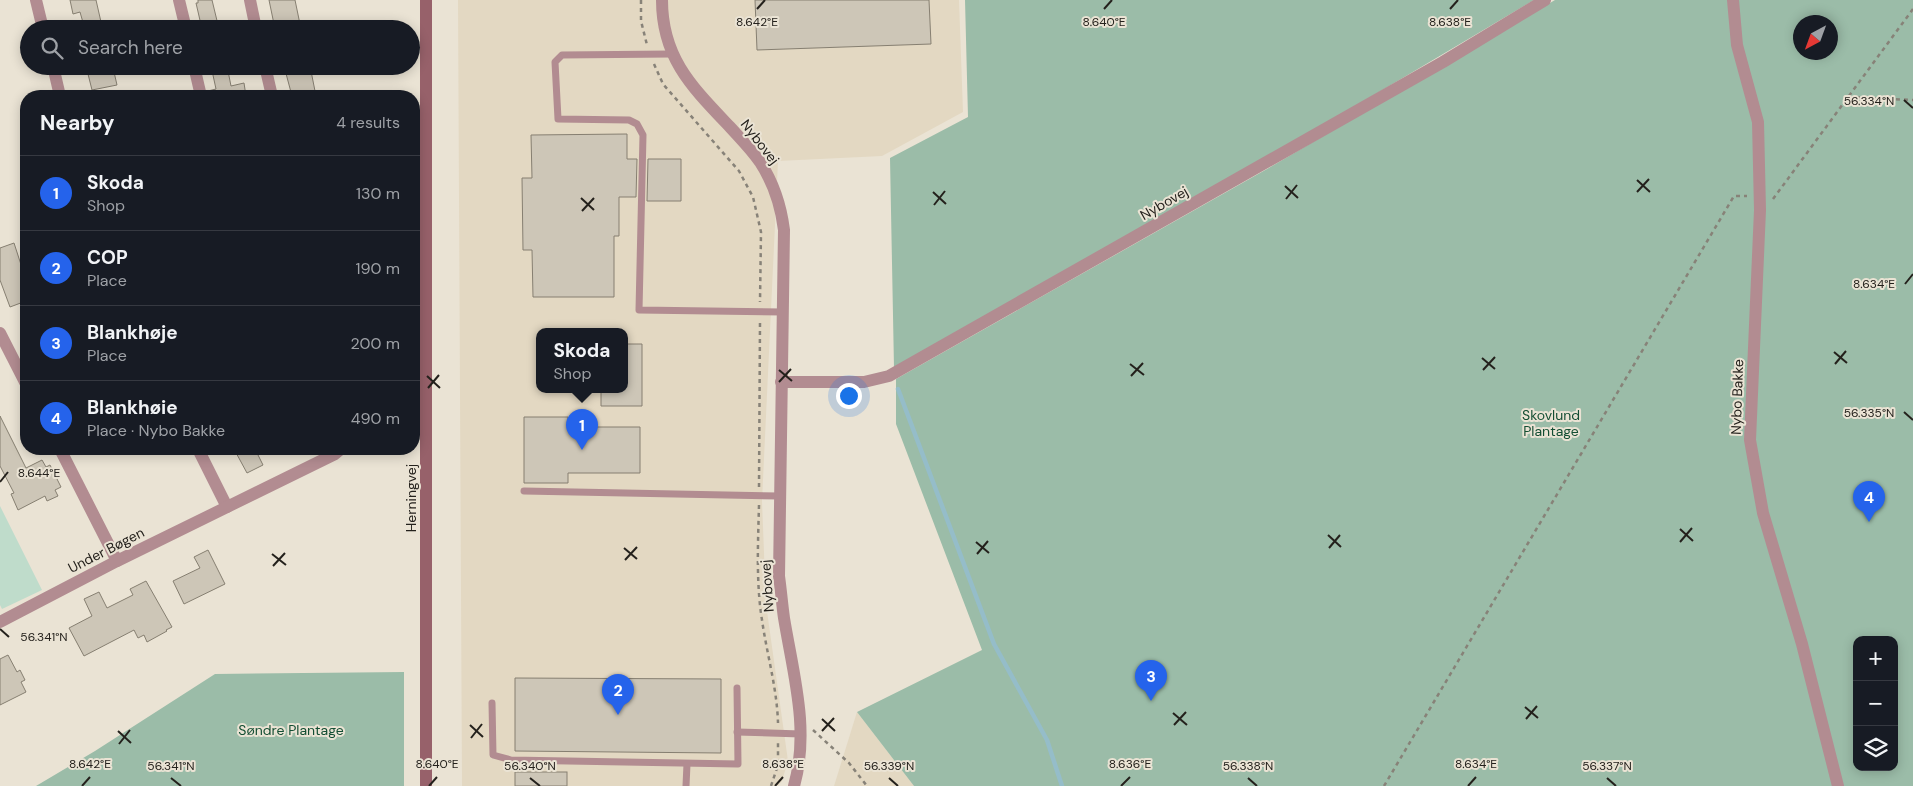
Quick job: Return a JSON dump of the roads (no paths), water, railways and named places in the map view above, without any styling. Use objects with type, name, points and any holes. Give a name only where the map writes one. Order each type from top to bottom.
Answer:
[{"type":"main road","name":"Herningvej","points":[[426,0],[426,786]]},
{"type":"street","points":[[36,0],[41,20]]},
{"type":"street","points":[[179,0],[184,20]]},
{"type":"street","points":[[250,0],[254,20]]},
{"type":"street","name":"Nybovej","points":[[662,0],[664,32],[671,54],[704,100],[749,147],[767,174],[781,209],[784,230],[779,576],[784,618],[798,692],[801,729],[798,772],[794,786]]},
{"type":"street","name":"Nybovej","points":[[781,382],[864,382],[889,376],[1443,62],[1545,0]]},
{"type":"street","name":"Nybo Bakke","points":[[1733,0],[1737,45],[1758,122],[1760,216],[1750,440],[1763,513],[1802,644],[1838,786]]},
{"type":"street","points":[[54,75],[58,90]]},
{"type":"street","points":[[196,75],[200,90]]},
{"type":"street","points":[[267,75],[271,90]]},
{"type":"street","points":[[0,333],[20,372]]},
{"type":"street","points":[[63,455],[117,561]]},
{"type":"street","points":[[201,455],[227,507]]},
{"type":"street","name":"Under Bøgen","points":[[0,622],[117,561],[333,455]]},
{"type":"lane","points":[[671,54],[562,55],[555,62],[558,119],[629,120],[637,124],[643,135],[639,310],[783,312]]},
{"type":"lane","points":[[524,491],[780,496]]},
{"type":"lane","points":[[492,703],[493,755],[511,760],[738,764],[737,688]]},
{"type":"lane","points":[[738,732],[779,733],[801,729]]},
{"type":"lane","points":[[686,786],[687,764]]},
{"type":"waterway","points":[[898,389],[994,644],[1047,740],[1062,786]]},
{"type":"place","name":"Skoda","points":[[582,450]]},
{"type":"place","name":"Blankhøie","points":[[1869,522]]},
{"type":"place","name":"Blankhøje","points":[[1151,701]]},
{"type":"place","name":"COP","points":[[618,715]]},
{"type":"park label","name":"Skovlund Plantage","points":[[1551,424]]},
{"type":"park label","name":"Søndre Plantage","points":[[291,730]]}]
